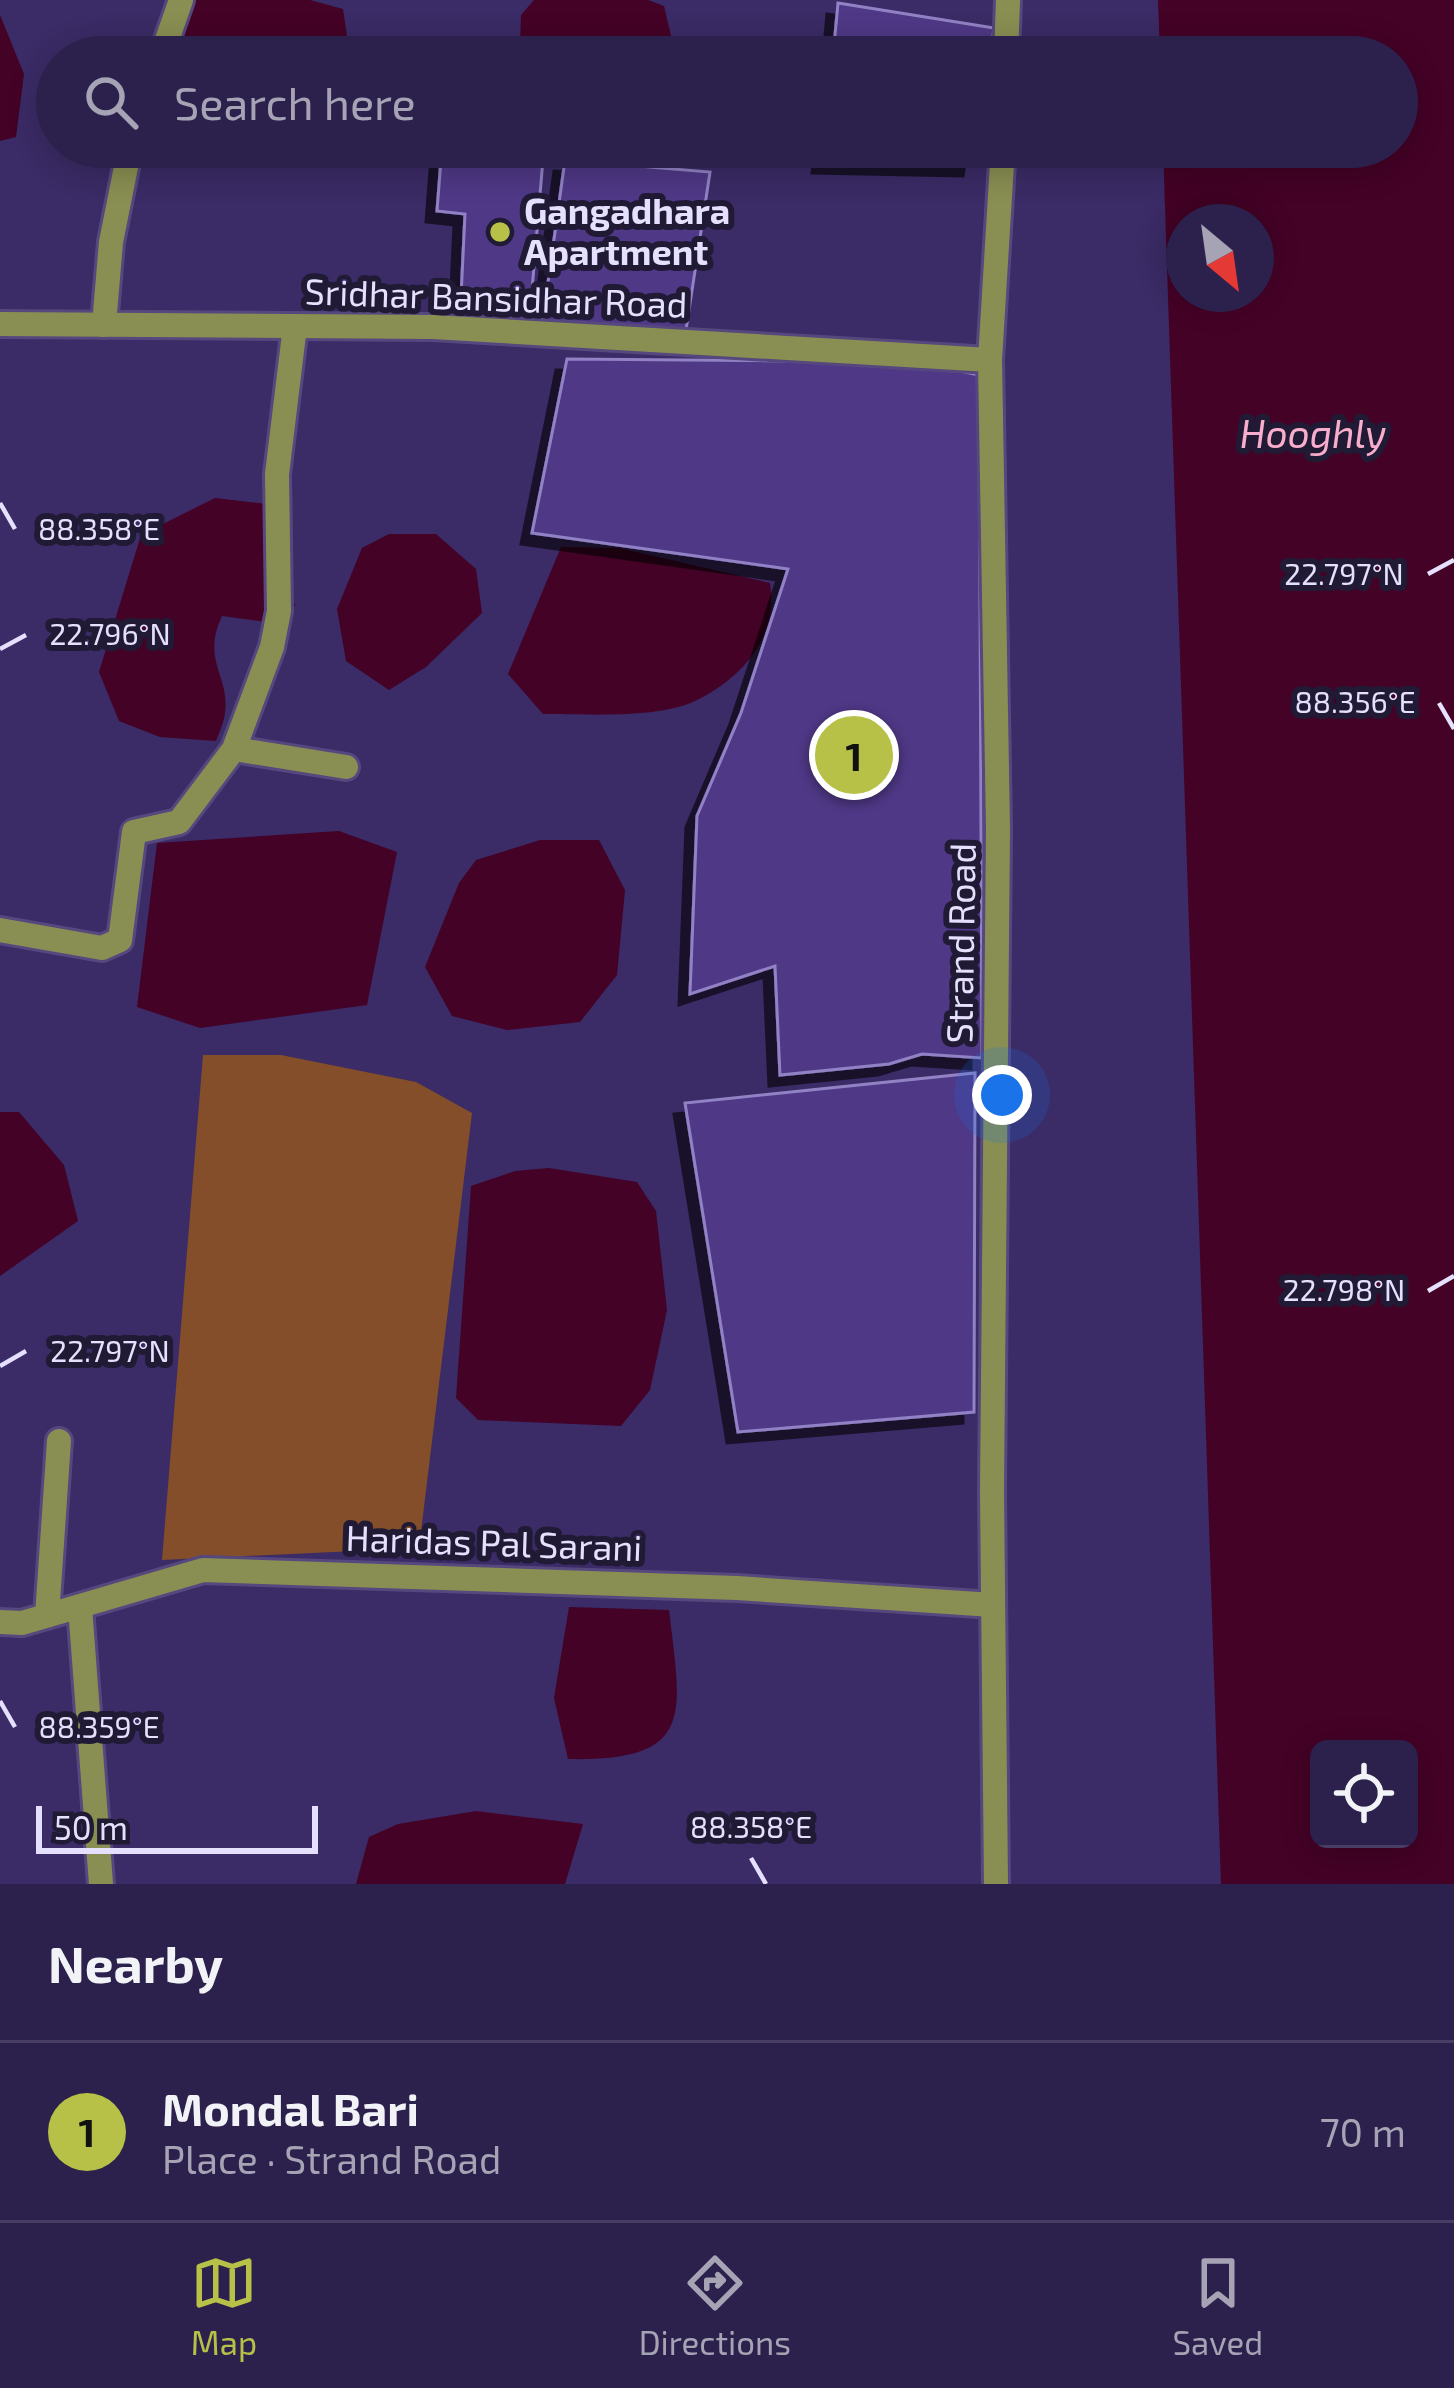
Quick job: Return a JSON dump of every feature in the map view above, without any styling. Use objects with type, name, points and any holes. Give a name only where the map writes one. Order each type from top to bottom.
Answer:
[{"type":"street","points":[[168,36],[181,0]]},
{"type":"street","points":[[1007,36],[1008,0]]},
{"type":"street","points":[[104,325],[111,242],[126,168]]},
{"type":"street","name":"Strand Road","points":[[996,1884],[998,829],[990,360],[1002,168]]},
{"type":"street","name":"Sridhar Bansidhar Road","points":[[0,324],[434,327],[990,360]]},
{"type":"street","points":[[0,930],[102,948],[120,940],[134,832],[178,823],[234,749],[272,646],[279,610],[277,474],[295,326]]},
{"type":"street","points":[[234,749],[346,767]]},
{"type":"street","points":[[47,1616],[58,1441]]},
{"type":"street","name":"Haridas Pal Sarani","points":[[0,1622],[47,1616],[203,1570],[476,1577],[993,1605]]},
{"type":"street","points":[[80,1606],[100,1884]]},
{"type":"shaded area","points":[[203,1055],[281,1055],[416,1082],[472,1113],[419,1548],[162,1560]]},
{"type":"water","points":[[191,0],[310,0],[343,9],[347,36],[179,36]]},
{"type":"water","points":[[534,0],[648,0],[664,6],[671,36],[520,36],[521,15]]},
{"type":"water","name":"Hooghly","points":[[1158,0],[1454,0],[1454,1884],[1221,1884],[1169,312],[1274,312],[1274,204],[1166,204],[1166,237],[1164,168],[1418,168],[1418,36],[1159,36]]},
{"type":"water","points":[[0,15],[24,74],[16,137],[0,141]]},
{"type":"water","points":[[215,498],[268,504],[276,558],[295,605],[281,624],[222,616],[214,645],[225,713],[216,741],[160,737],[119,721],[99,672],[141,535]]},
{"type":"water","points":[[389,534],[436,534],[476,569],[482,613],[426,667],[389,690],[346,661],[337,609],[362,548]]},
{"type":"water","points":[[561,547],[619,548],[770,583],[769,621],[763,638],[728,680],[679,707],[620,714],[543,714],[508,674]]},
{"type":"water","points":[[339,831],[397,852],[367,1005],[200,1028],[137,1007],[157,843]]},
{"type":"water","points":[[540,840],[599,840],[625,890],[617,975],[580,1022],[507,1030],[452,1016],[425,967],[459,883],[476,860]]},
{"type":"water","points":[[0,1112],[19,1112],[64,1165],[78,1221],[0,1276]]},
{"type":"water","points":[[549,1168],[637,1182],[656,1211],[667,1310],[650,1390],[621,1426],[478,1420],[456,1398],[471,1186],[515,1171]]},
{"type":"water","points":[[569,1607],[669,1610],[676,1704],[671,1725],[660,1741],[640,1752],[610,1758],[568,1759],[554,1698]]},
{"type":"water","points":[[476,1811],[583,1824],[565,1884],[356,1884],[369,1837],[398,1824]]},
{"type":"building","points":[[838,3],[994,28],[993,36],[835,36]]},
{"type":"building","name":"Gangadhara Apartment","points":[[440,168],[542,168],[529,326],[460,318],[465,214],[437,211]]},
{"type":"building","points":[[564,168],[710,172],[686,330],[542,326]]},
{"type":"building","points":[[567,359],[916,362],[979,375],[982,1058],[922,1054],[889,1064],[780,1075],[775,966],[690,994],[697,816],[741,713],[788,569],[532,533]]},
{"type":"building","points":[[975,1073],[974,1412],[738,1432],[685,1103]]},
{"type":"place","name":"Gangadhara Apartment","points":[[500,232]]},
{"type":"place","name":"Mondal Bari","points":[[854,755]]}]
